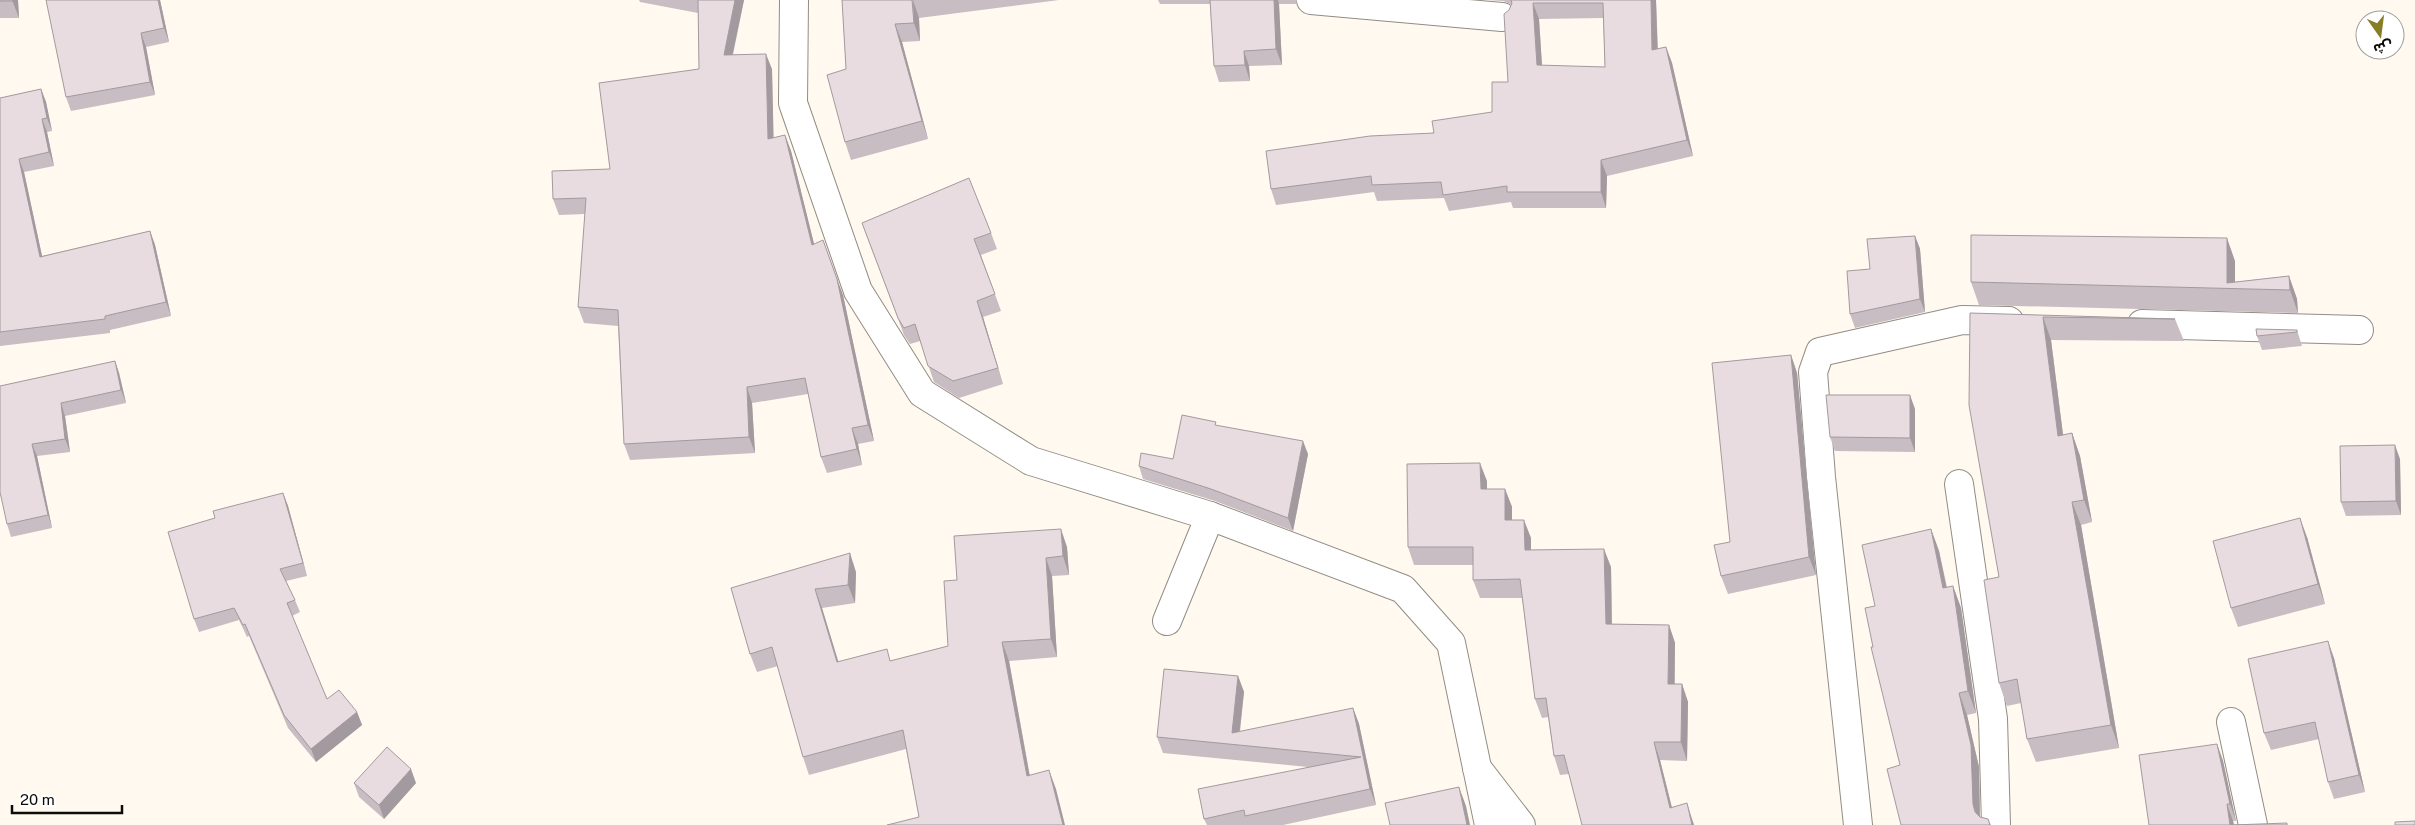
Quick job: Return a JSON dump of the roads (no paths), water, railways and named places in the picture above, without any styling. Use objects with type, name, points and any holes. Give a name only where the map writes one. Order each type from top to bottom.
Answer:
[{"type":"street","points":[[794,0],[793,103],[858,292],[922,393],[1031,461],[1210,516],[1403,589],[1451,643],[1489,825]]},
{"type":"street","points":[[1311,0],[1502,17]]},
{"type":"street","points":[[1858,825],[1821,477],[1813,372],[1820,352],[1962,320],[2031,322]]},
{"type":"street","points":[[2121,324],[2359,330]]},
{"type":"street","points":[[1959,484],[1993,719],[1996,825]]},
{"type":"street","points":[[1167,621],[1210,516]]},
{"type":"street","points":[[2231,722],[2253,825]]},
{"type":"street","points":[[1477,768],[1521,825]]}]
